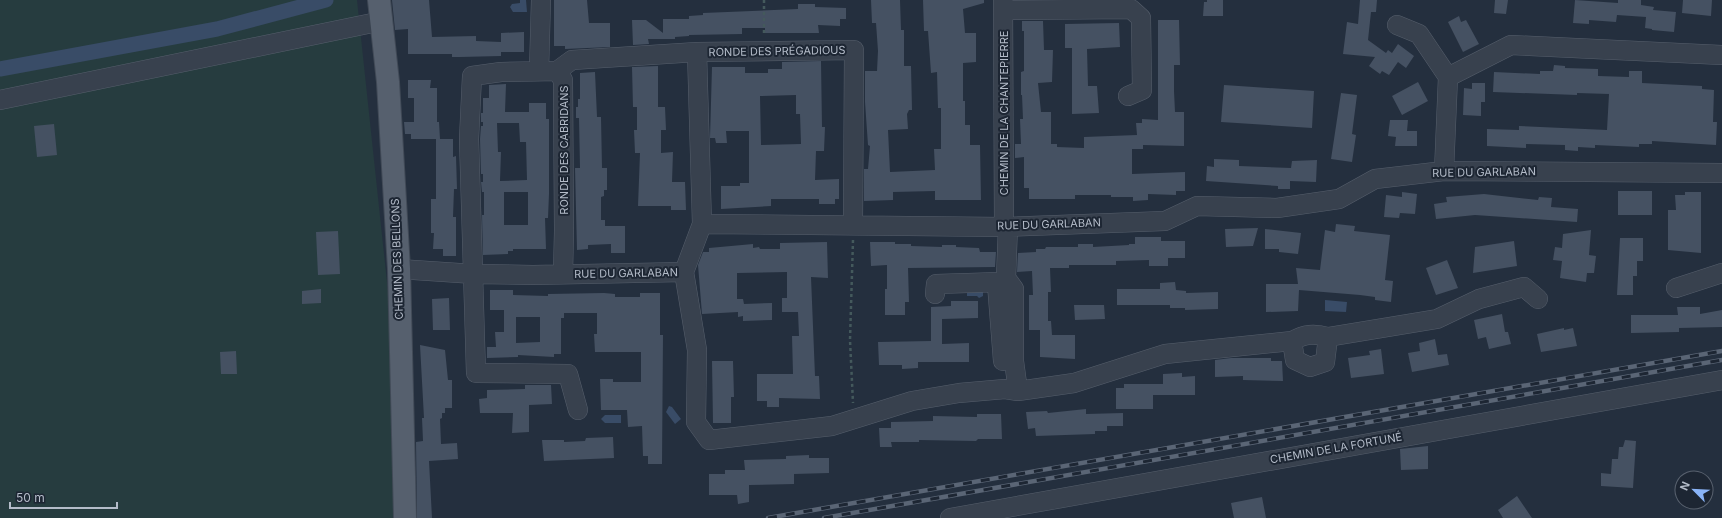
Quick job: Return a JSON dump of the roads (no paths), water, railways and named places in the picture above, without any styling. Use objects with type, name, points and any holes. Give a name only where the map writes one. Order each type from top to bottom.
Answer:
[{"type":"main road","name":"CHEMIN DES BELLONS","points":[[379,0],[388,82],[399,269],[405,518]]},
{"type":"street","points":[[541,0],[548,71]]},
{"type":"street","points":[[1003,5],[1131,9],[1141,18],[1142,90],[1128,96]]},
{"type":"street","name":"CHEMIN DE LA CHANTEPIERRE","points":[[1003,5],[1006,226],[1003,280]]},
{"type":"street","points":[[0,100],[382,21]]},
{"type":"street","points":[[1397,25],[1419,34],[1448,77],[1444,171]]},
{"type":"street","points":[[1448,77],[1511,45],[1722,55]]},
{"type":"street","name":"RONDE DES PRÉGADIOUS","points":[[702,224],[697,52],[854,50],[853,224]]},
{"type":"street","points":[[578,410],[568,374],[476,373],[469,139],[472,76],[501,72],[548,71],[572,60],[697,52]]},
{"type":"street","name":"RONDE DES CABRIDANS","points":[[548,71],[563,80],[563,274]]},
{"type":"street","name":"RUE DU GARLABAN","points":[[399,269],[474,274],[684,272],[702,224],[1006,226],[1165,221],[1197,206],[1277,208],[1339,198],[1375,179],[1444,171],[1722,173]]},
{"type":"street","points":[[684,272],[697,350],[696,422],[709,440],[832,426],[912,401],[959,393],[1011,390],[1074,383],[1165,354],[1292,341],[1303,335],[1316,333],[1328,337],[1437,319],[1479,299],[1524,287],[1538,299]]},
{"type":"street","points":[[1676,288],[1722,273]]},
{"type":"street","points":[[935,294],[936,284],[1003,280],[1014,289],[1014,361],[1011,390]]},
{"type":"street","points":[[1292,341],[1296,360],[1310,366],[1325,362],[1328,337]]},
{"type":"street","name":"CHEMIN DE LA FORTUNÉ","points":[[950,518],[1722,380]]},
{"type":"water","points":[[520,0],[526,0],[527,12],[513,12],[510,7],[512,4],[520,3]]},
{"type":"water","points":[[967,288],[983,288],[983,296],[979,298],[977,296],[967,296]]},
{"type":"water","points":[[1325,300],[1347,302],[1346,312],[1325,311]]},
{"type":"water","points":[[669,406],[672,407],[681,419],[675,424],[666,412]]},
{"type":"water","points":[[605,415],[621,415],[621,423],[605,423],[601,419]]},
{"type":"waterway","points":[[0,69],[217,29],[326,0]]},
{"type":"railway","points":[[768,518],[1722,351]]},
{"type":"railway","points":[[824,518],[1722,360]]}]
